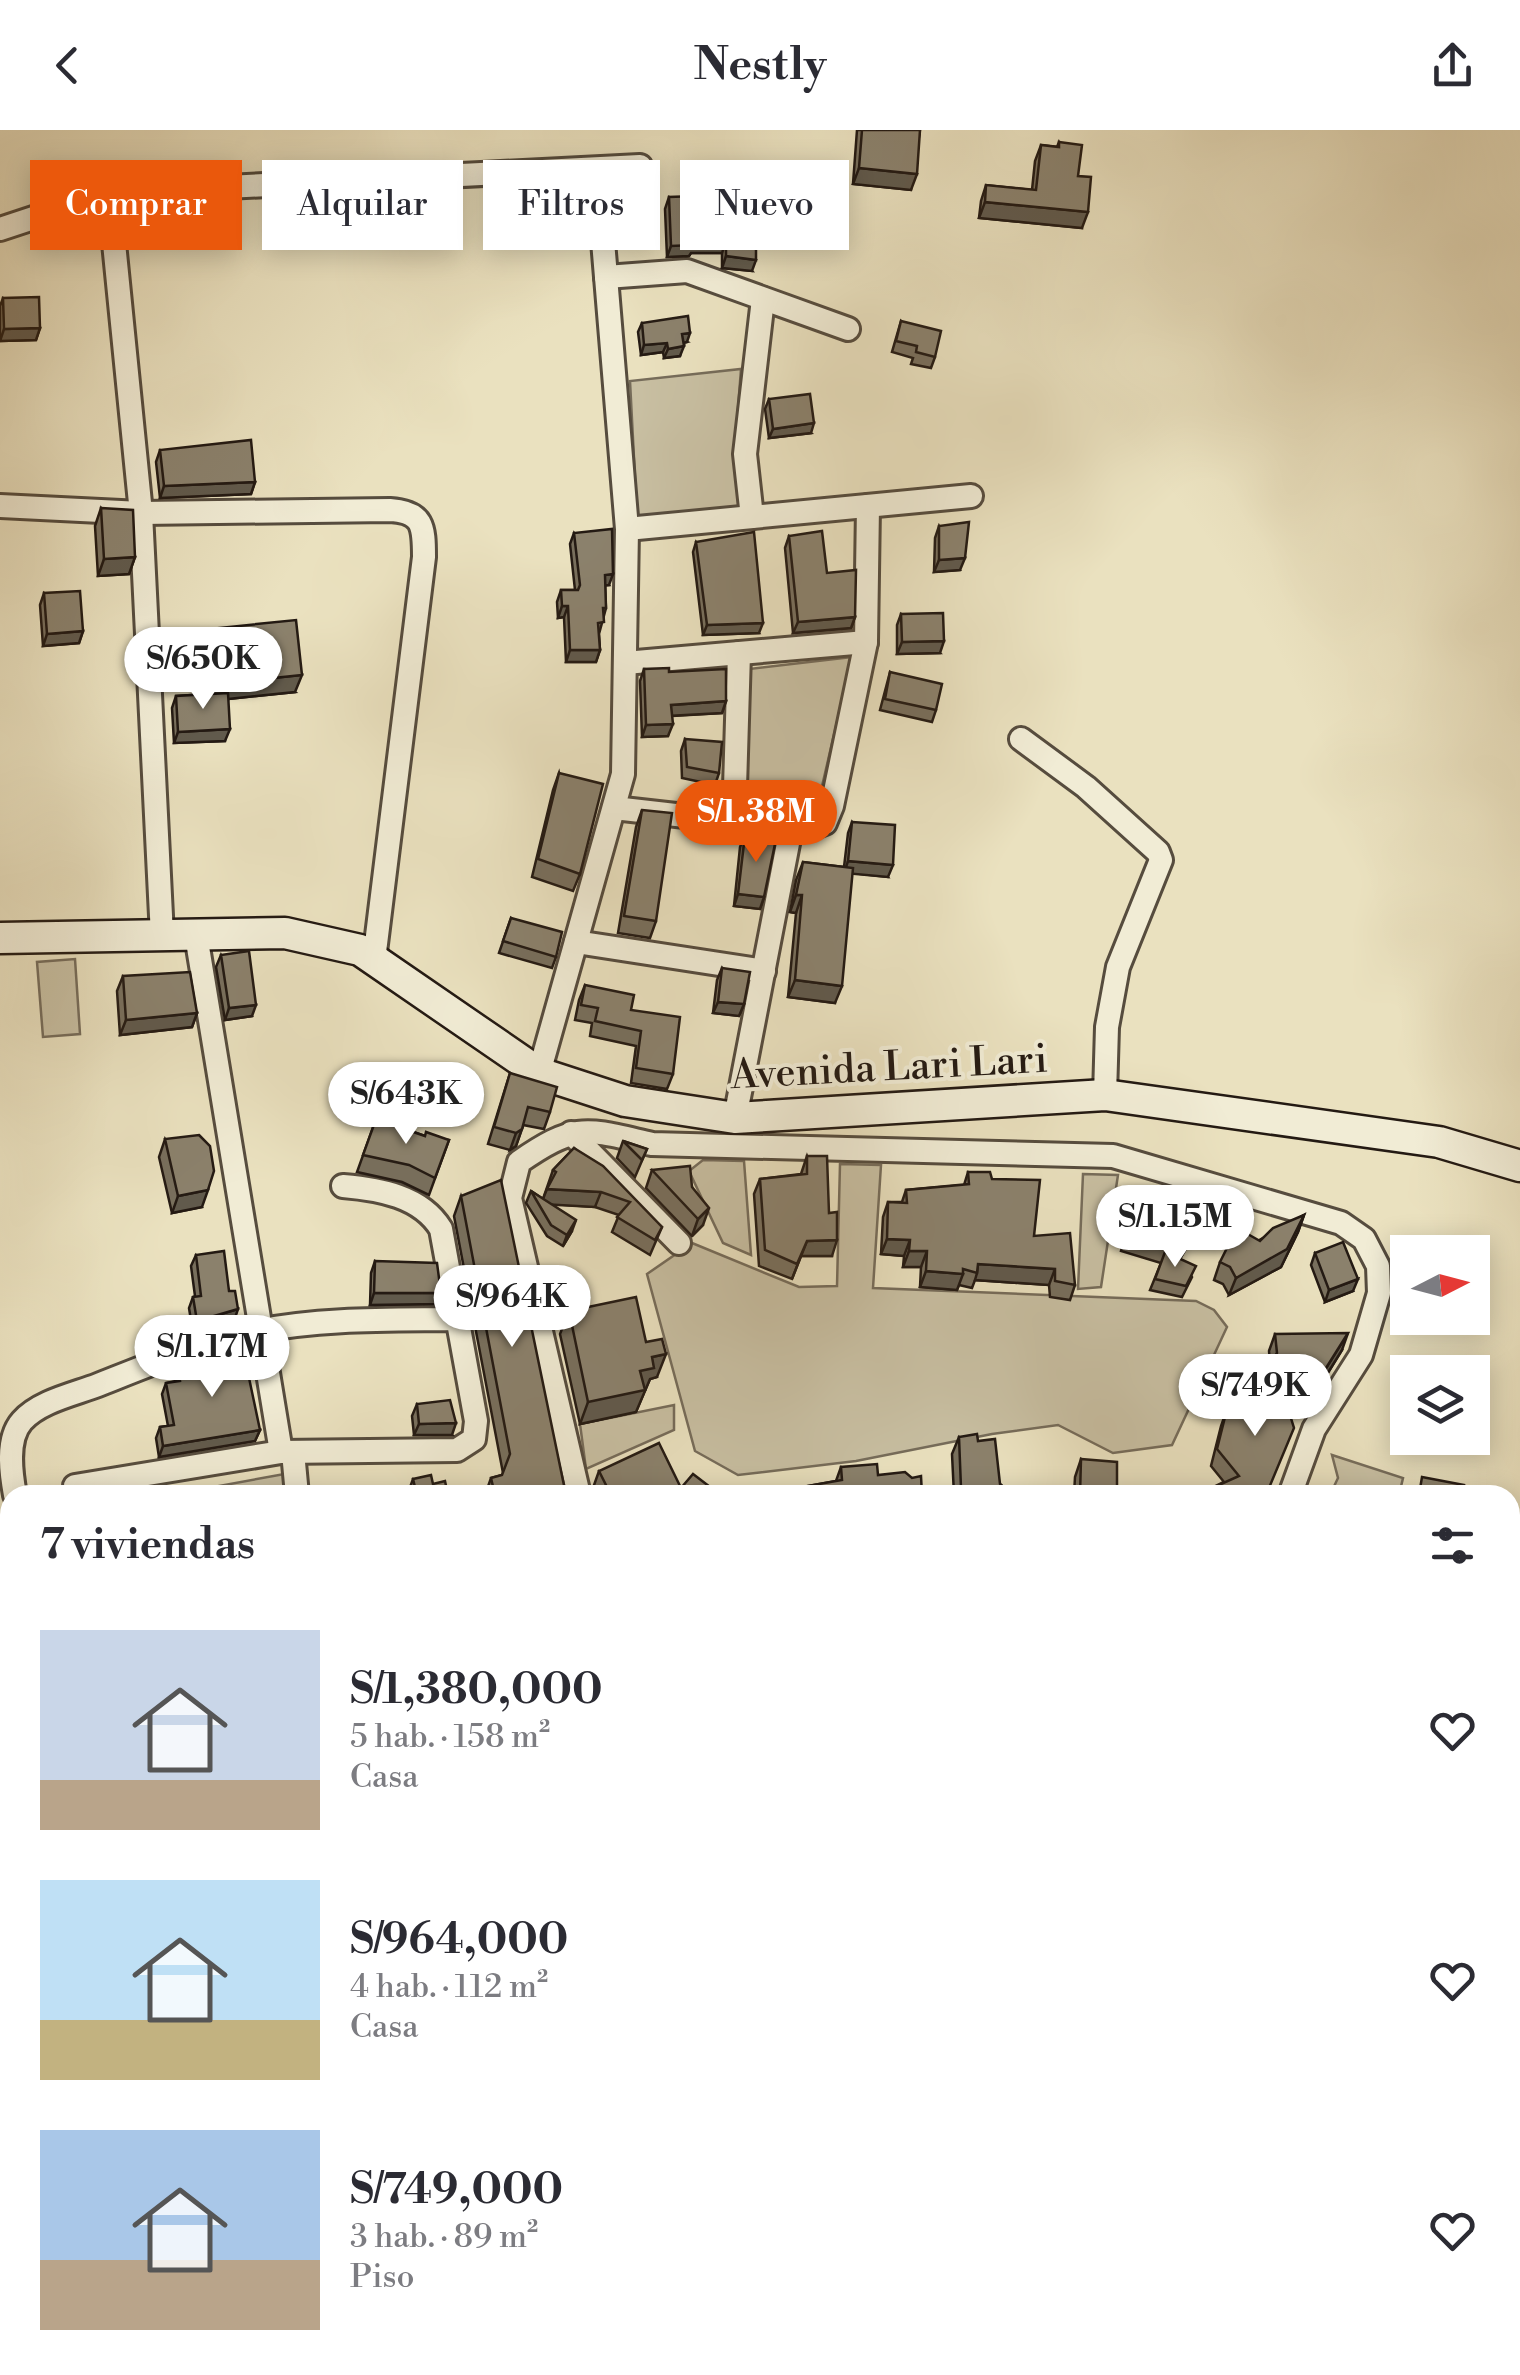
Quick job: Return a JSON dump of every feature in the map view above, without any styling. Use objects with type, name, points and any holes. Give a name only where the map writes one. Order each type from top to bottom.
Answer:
[{"type":"street","points":[[242,186],[483,174]]},
{"type":"street","points":[[0,229],[30,219]]},
{"type":"street","points":[[115,250],[141,513],[162,936]]},
{"type":"street","points":[[539,1074],[623,774],[627,529],[604,250]]},
{"type":"street","points":[[606,277],[687,271],[848,329]]},
{"type":"street","points":[[752,517],[745,454],[763,299]]},
{"type":"street","points":[[627,529],[971,496]]},
{"type":"street","points":[[0,506],[141,513],[390,510],[406,511],[419,519],[424,556],[374,960]]},
{"type":"street","points":[[614,808],[791,828],[818,827],[830,816],[866,642],[868,506]]},
{"type":"street","points":[[625,663],[866,642]]},
{"type":"street","points":[[734,822],[740,653]]},
{"type":"street","points":[[1021,739],[1086,787],[1158,852],[1161,860],[1118,967],[1107,1027],[1105,1095]]},
{"type":"street","points":[[735,1118],[791,828]]},
{"type":"street","name":"Avenida Lari Lari","points":[[0,938],[285,933],[360,950],[539,1074],[625,1102],[735,1118],[1105,1095],[1438,1142],[1520,1166]]},
{"type":"street","points":[[196,935],[260,1330],[295,1485]]},
{"type":"street","points":[[576,942],[764,971]]},
{"type":"street","points":[[613,1135],[616,1117],[625,1102]]},
{"type":"street","points":[[577,1485],[510,1198],[518,1162],[553,1139],[580,1131],[652,1144],[1113,1156],[1341,1222],[1364,1239],[1378,1266],[1379,1294],[1361,1354],[1314,1429],[1294,1485]]},
{"type":"street","points":[[571,1133],[679,1243]]},
{"type":"street","points":[[81,1485],[287,1452],[457,1450],[474,1439],[476,1422],[458,1319],[444,1242],[434,1218],[413,1203],[375,1188],[343,1186]]},
{"type":"street","points":[[14,1485],[13,1444],[20,1423],[38,1409],[194,1347],[260,1330],[344,1320],[458,1319]]},
{"type":"shaded area","points":[[741,369],[735,447],[741,507],[637,516],[630,381]]},
{"type":"shaded area","points":[[852,657],[816,812],[805,817],[745,810],[749,669]]},
{"type":"shaded area","points":[[75,959],[80,1034],[43,1037],[37,962]]},
{"type":"shaded area","points":[[703,1160],[744,1161],[751,1255],[723,1243],[689,1171]]},
{"type":"shaded area","points":[[840,1164],[881,1165],[873,1288],[1196,1301],[1214,1310],[1227,1327],[1172,1445],[1113,1453],[1058,1425],[856,1461],[738,1475],[695,1451],[647,1274],[692,1243],[799,1287],[837,1286]]},
{"type":"shaded area","points":[[1083,1174],[1118,1175],[1101,1287],[1078,1289]]},
{"type":"shaded area","points":[[674,1405],[674,1430],[586,1469],[580,1424]]},
{"type":"shaded area","points":[[1332,1455],[1403,1478],[1401,1485],[1335,1485],[1338,1478]]},
{"type":"shaded area","points":[[290,1473],[291,1485],[225,1485]]},
{"type":"building","points":[[862,130],[920,130],[917,174],[859,168]]},
{"type":"building","points":[[1059,142],[1082,145],[1078,176],[1091,177],[1088,212],[985,202],[986,185],[1036,190],[1041,145],[1059,147]]},
{"type":"building","points":[[669,197],[680,197],[680,246],[671,246]]},
{"type":"building","points":[[726,250],[756,250],[756,260],[726,256]]},
{"type":"building","points":[[39,297],[40,328],[4,329],[3,298]]},
{"type":"building","points":[[688,316],[690,333],[682,334],[684,346],[668,349],[667,343],[644,345],[642,323]]},
{"type":"building","points":[[901,321],[941,331],[935,357],[916,352],[917,346],[896,341]]},
{"type":"building","points":[[810,394],[814,423],[773,429],[769,399]]},
{"type":"building","points":[[251,440],[255,482],[164,486],[160,450]]},
{"type":"building","points":[[101,508],[133,510],[135,557],[104,559]]},
{"type":"building","points":[[969,522],[965,558],[939,560],[939,526]]},
{"type":"building","points":[[612,529],[613,574],[605,575],[604,622],[598,623],[600,650],[570,650],[568,606],[562,606],[561,590],[578,590],[580,585],[574,533]]},
{"type":"building","points":[[822,531],[827,573],[856,570],[855,617],[798,622],[789,536]]},
{"type":"building","points":[[754,532],[763,623],[707,625],[696,542]]},
{"type":"building","points":[[80,591],[83,631],[47,634],[44,593]]},
{"type":"building","points":[[943,613],[944,641],[902,642],[901,614]]},
{"type":"building","points":[[296,620],[302,675],[215,684],[209,629]]},
{"type":"building","points":[[669,668],[669,672],[726,669],[726,701],[671,705],[673,724],[646,725],[644,669]]},
{"type":"building","points":[[890,672],[942,684],[936,710],[885,699]]},
{"type":"building","points":[[228,693],[230,729],[178,732],[176,696]]},
{"type":"building","points":[[685,739],[722,742],[719,773],[687,767]]},
{"type":"building","points":[[559,773],[603,784],[580,874],[538,859]]},
{"type":"building","points":[[642,810],[672,813],[656,921],[624,916]]},
{"type":"building","points":[[852,822],[895,825],[893,865],[848,861]]},
{"type":"building","points":[[745,835],[776,839],[764,897],[738,894]]},
{"type":"building","points":[[803,862],[853,868],[842,986],[795,980],[802,895],[796,895]]},
{"type":"building","points":[[511,918],[562,932],[556,957],[503,941]]},
{"type":"building","points":[[249,951],[256,1005],[229,1008],[221,955]]},
{"type":"building","points":[[722,968],[750,972],[744,1004],[718,1002]]},
{"type":"building","points":[[190,972],[197,1013],[126,1020],[123,976]]},
{"type":"building","points":[[585,985],[634,995],[631,1010],[680,1017],[673,1074],[636,1068],[641,1031],[595,1021],[598,1008],[581,1005]]},
{"type":"building","points":[[510,1073],[557,1087],[550,1112],[528,1107],[522,1129],[516,1133],[494,1127]]},
{"type":"building","points":[[376,1119],[449,1140],[435,1178],[409,1165],[363,1155]]},
{"type":"building","points":[[199,1135],[210,1146],[214,1171],[208,1190],[178,1196],[165,1139]]},
{"type":"building","points":[[623,1141],[647,1149],[642,1160]]},
{"type":"building","points":[[574,1148],[603,1166],[662,1227],[655,1240],[617,1217],[630,1202],[601,1192],[547,1189],[556,1172],[553,1170]]},
{"type":"building","points":[[807,1156],[827,1156],[829,1213],[837,1212],[837,1240],[807,1241],[797,1264],[765,1250],[760,1179],[807,1174]]},
{"type":"building","points":[[690,1166],[692,1187],[709,1208],[698,1219],[652,1170]]},
{"type":"building","points":[[968,1172],[990,1172],[992,1179],[1040,1180],[1034,1236],[1070,1233],[1075,1285],[1055,1281],[1055,1269],[978,1264],[977,1273],[963,1269],[963,1274],[926,1271],[927,1251],[909,1251],[910,1240],[887,1239],[888,1202],[907,1203],[906,1190],[969,1184]]},
{"type":"building","points":[[501,1180],[564,1485],[493,1485],[491,1478],[502,1475],[510,1454],[461,1196]]},
{"type":"building","points":[[531,1191],[576,1220],[567,1235],[551,1225]]},
{"type":"building","points":[[1183,1192],[1179,1205],[1220,1211],[1213,1228],[1197,1225],[1181,1252],[1126,1237],[1138,1194]]},
{"type":"building","points":[[1304,1215],[1287,1249],[1236,1278],[1230,1267],[1220,1262],[1237,1228],[1260,1241],[1273,1228]]},
{"type":"building","points":[[1343,1242],[1358,1279],[1329,1290],[1315,1253]]},
{"type":"building","points":[[224,1251],[229,1291],[235,1291],[238,1309],[197,1321],[193,1297],[201,1296],[196,1255]]},
{"type":"building","points":[[1165,1252],[1196,1266],[1186,1286],[1155,1279]]},
{"type":"building","points":[[375,1261],[437,1263],[441,1293],[374,1293]]},
{"type":"building","points":[[636,1297],[646,1342],[662,1339],[666,1354],[652,1357],[654,1368],[640,1371],[645,1390],[588,1402],[569,1311]]},
{"type":"building","points":[[1348,1333],[1311,1392],[1269,1364],[1277,1353],[1275,1334]]},
{"type":"building","points":[[241,1340],[260,1430],[163,1446],[160,1427],[174,1425],[166,1383],[180,1381],[179,1374],[193,1372],[192,1365],[217,1362],[214,1348]]},
{"type":"building","points":[[1276,1370],[1294,1428],[1270,1485],[1219,1485],[1239,1476],[1217,1449],[1227,1409]]},
{"type":"building","points":[[450,1400],[456,1423],[419,1424],[417,1404]]},
{"type":"building","points":[[977,1434],[978,1441],[995,1439],[1001,1485],[961,1485],[959,1437]]},
{"type":"building","points":[[659,1443],[680,1485],[606,1485],[599,1471]]},
{"type":"building","points":[[1081,1459],[1117,1462],[1117,1485],[1080,1485]]},
{"type":"building","points":[[877,1464],[878,1475],[905,1472],[912,1478],[921,1476],[921,1485],[813,1485],[842,1480],[841,1467]]},
{"type":"building","points":[[693,1474],[707,1485],[684,1485]]},
{"type":"building","points":[[431,1475],[433,1484],[445,1481],[446,1485],[414,1485],[413,1479]]},
{"type":"building","points":[[1422,1477],[1464,1485],[1421,1485]]}]
